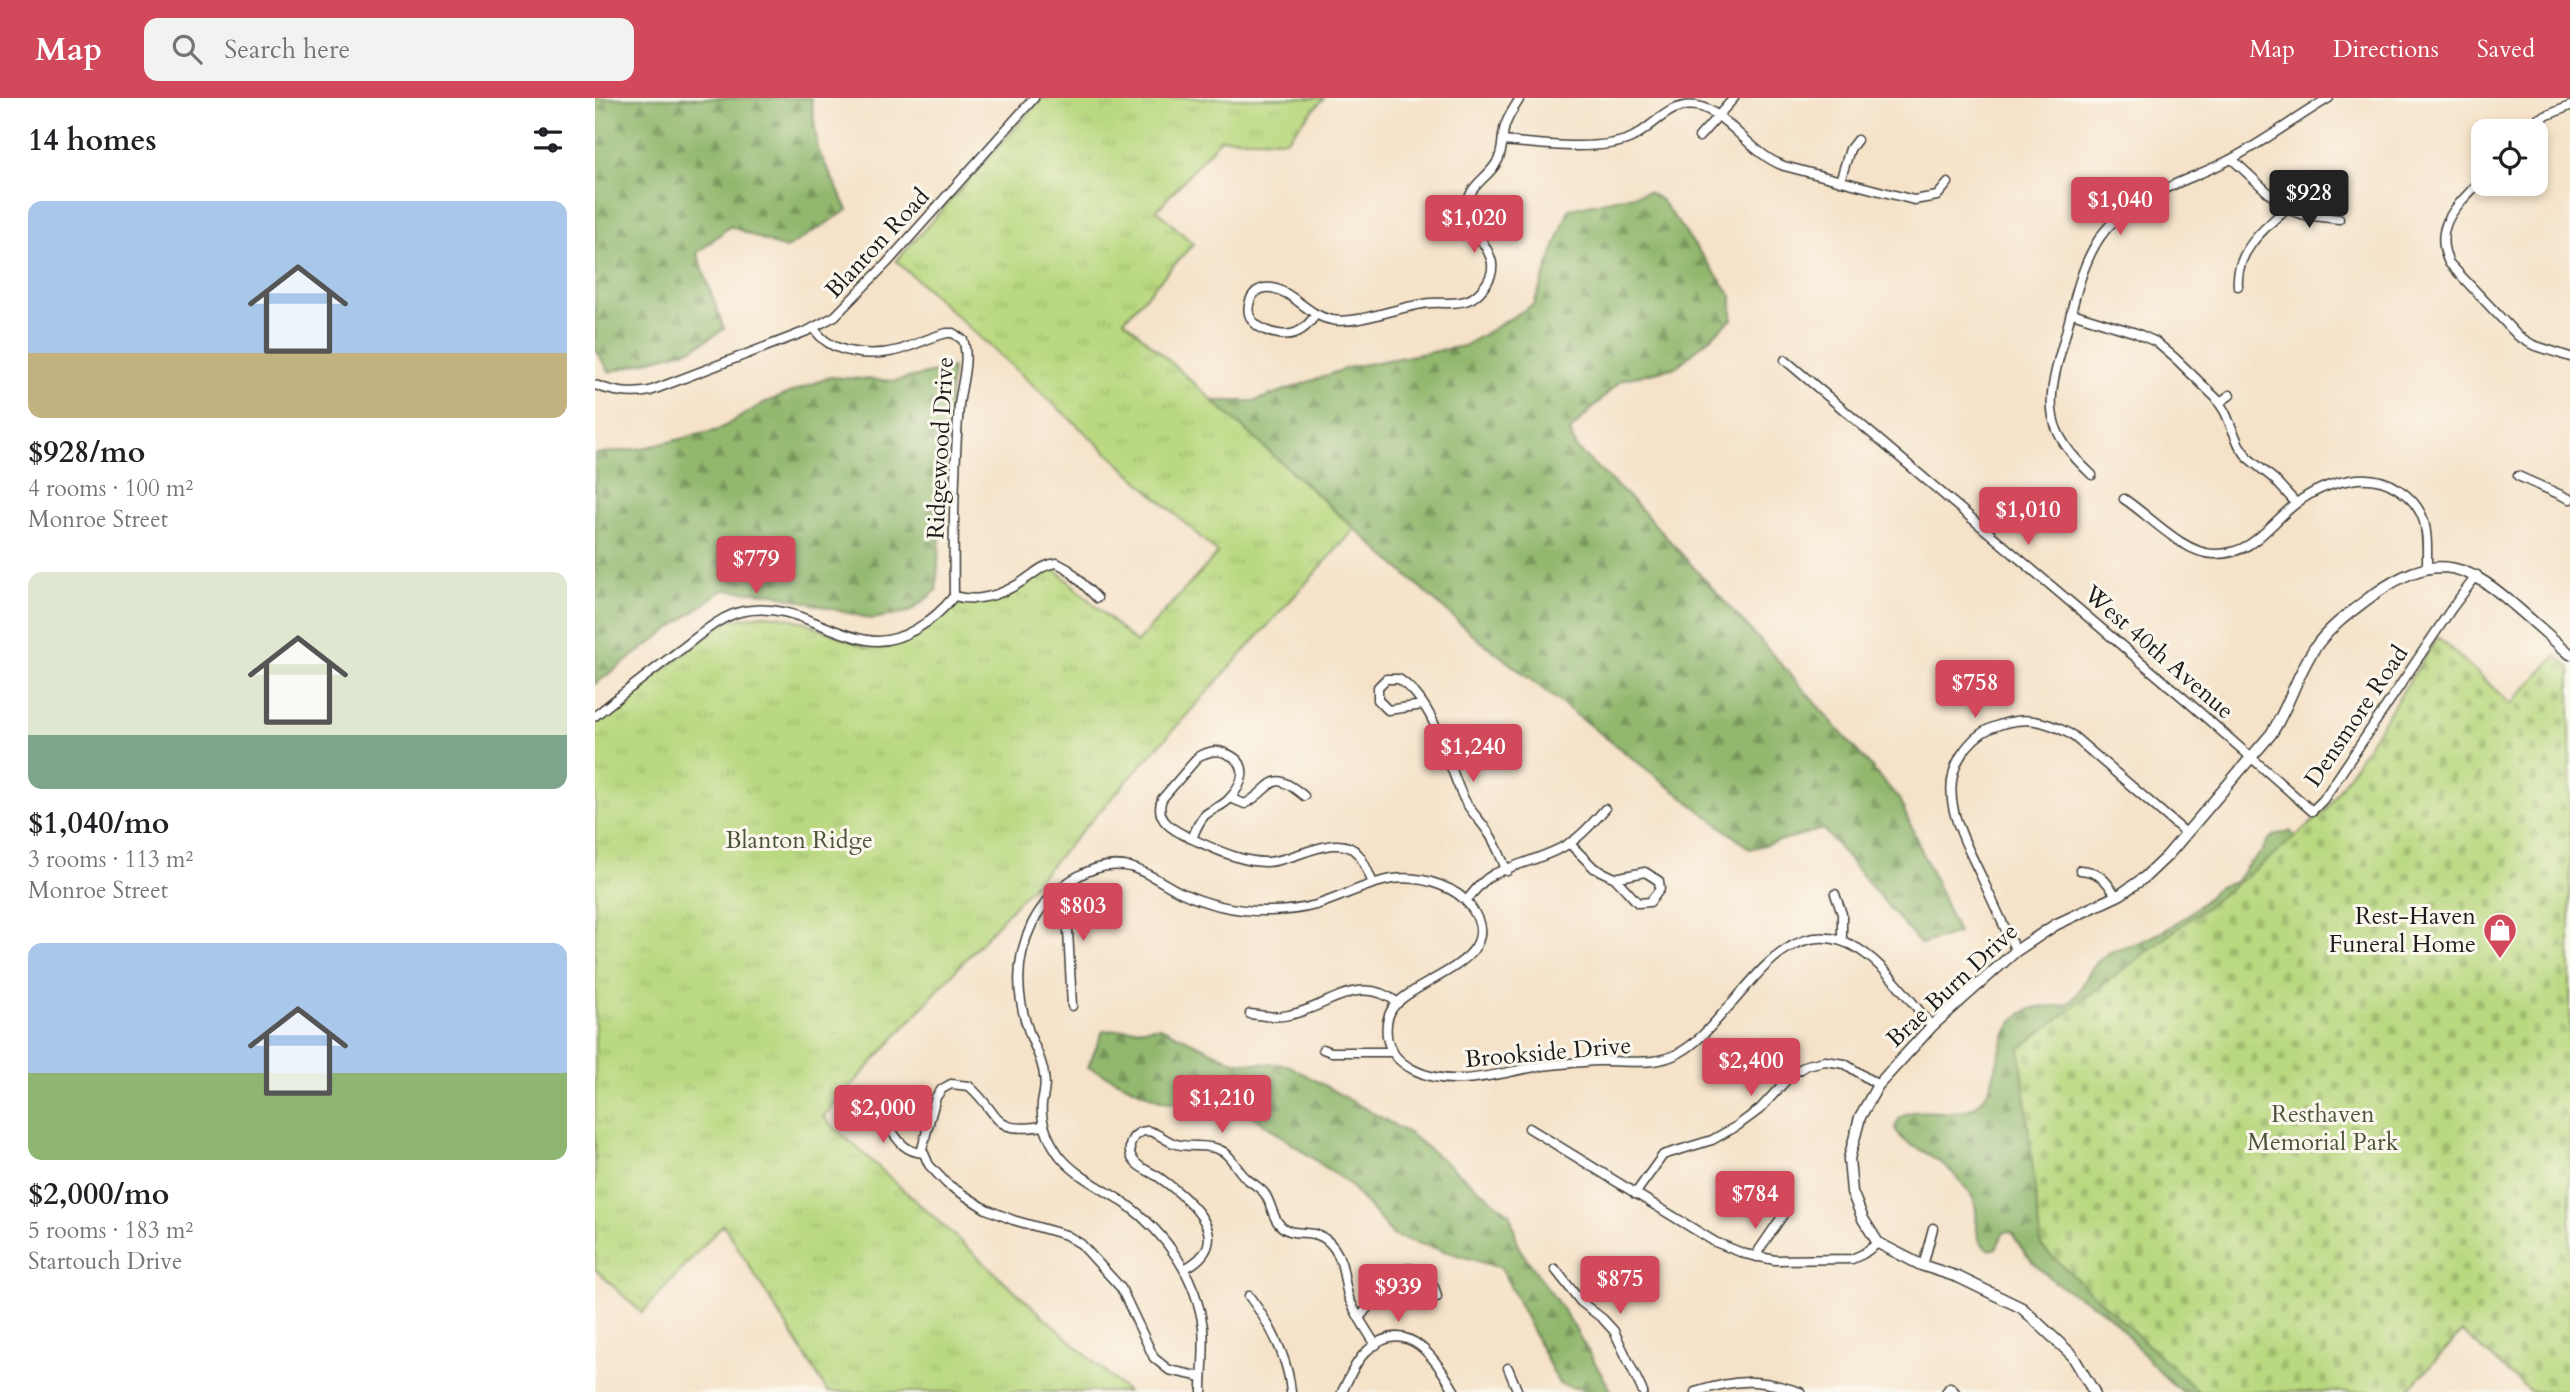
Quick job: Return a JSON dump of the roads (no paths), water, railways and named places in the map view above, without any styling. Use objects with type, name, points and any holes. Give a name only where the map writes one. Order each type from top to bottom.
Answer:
[{"type":"street","name":"Blanton Road","points":[[595,385],[628,393],[650,391],[814,328],[835,316],[1034,98]]},
{"type":"street","points":[[1315,316],[1301,330],[1279,335],[1269,332],[1252,320],[1248,305],[1256,291],[1274,288],[1315,316],[1334,321],[1352,320],[1432,303],[1467,301],[1479,293],[1487,282],[1492,263],[1487,247],[1470,219],[1468,200],[1480,179],[1496,164],[1505,127],[1520,98]]},
{"type":"street","points":[[1699,137],[1734,98]]},
{"type":"street","points":[[2092,475],[2064,445],[2053,422],[2050,399],[2053,377],[2089,255],[2098,239],[2117,219],[2143,200],[2168,186],[2232,159],[2329,98]]},
{"type":"street","points":[[1503,141],[1578,145],[1625,141],[1645,130],[1681,103],[1698,106],[1718,116],[1770,161],[1914,200],[1937,196],[1948,183]]},
{"type":"street","points":[[2538,119],[2570,106]]},
{"type":"street","points":[[1840,181],[1850,149],[1857,140]]},
{"type":"street","points":[[2232,159],[2286,209],[2305,215],[2339,219]]},
{"type":"street","points":[[2471,193],[2445,224],[2443,251],[2449,263],[2518,336],[2533,345],[2570,357]]},
{"type":"street","points":[[2238,286],[2239,265],[2249,247],[2286,209]]},
{"type":"street","points":[[2072,313],[2136,333],[2155,342],[2199,380],[2219,403],[2248,458],[2274,479],[2296,503]]},
{"type":"street","name":"Ridgewood Drive","points":[[814,328],[825,342],[859,352],[895,351],[947,333],[953,333],[963,341],[965,355],[955,478],[954,596]]},
{"type":"street","name":"West 40th Avenue","points":[[1785,360],[2251,757]]},
{"type":"street","points":[[2219,403],[2230,395]]},
{"type":"street","points":[[2518,476],[2570,499]]},
{"type":"street","points":[[2124,499],[2181,544],[2210,555],[2236,552],[2252,544],[2296,503],[2320,488],[2344,481],[2372,478],[2391,484],[2408,495],[2420,510],[2428,528],[2427,569],[2443,566],[2460,568],[2477,575],[2570,654]]},
{"type":"street","points":[[595,716],[717,622],[753,610],[804,616],[869,641],[880,640],[922,626],[938,614],[954,596],[969,599],[996,594],[1022,582],[1046,565],[1057,563],[1097,598]]},
{"type":"street","name":"Brae Burn Drive","points":[[1878,1243],[1863,1219],[1852,1192],[1849,1159],[1860,1117],[1878,1085],[1932,1027],[2016,951],[2055,925],[2116,896],[2145,877],[2186,833],[2280,720],[2302,671],[2329,631],[2387,586],[2407,574],[2427,569]]},
{"type":"street","name":"Densmore Road","points":[[2251,757],[2312,811],[2323,800],[2477,575]]},
{"type":"street","points":[[1423,705],[1388,710],[1378,699],[1378,687],[1386,679],[1399,678],[1423,705],[1464,799],[1489,832],[1507,871]]},
{"type":"street","points":[[2016,951],[1960,832],[1952,806],[1951,780],[1955,766],[1975,738],[2011,720],[2034,720],[2061,729],[2072,735],[2186,833]]},
{"type":"street","points":[[1192,839],[1204,816],[1230,798],[1243,776],[1240,764],[1234,757],[1220,751],[1199,756],[1164,795],[1159,806],[1161,816],[1168,826],[1192,839],[1261,862],[1296,857],[1323,846],[1344,844],[1359,854],[1373,883]]},
{"type":"street","points":[[1230,798],[1245,804],[1270,784],[1280,781],[1289,783],[1304,796]]},
{"type":"street","points":[[1466,901],[1493,875],[1569,843],[1589,828],[1605,808]]},
{"type":"street","points":[[1569,843],[1594,868],[1615,878],[1638,903],[1650,902],[1660,889],[1659,881],[1645,872],[1615,878]]},
{"type":"street","points":[[1202,1392],[1203,1325],[1184,1269],[1168,1243],[1149,1223],[1064,1160],[1044,1126],[1044,1072],[1028,1029],[1018,976],[1022,953],[1032,924],[1057,892],[1072,879],[1108,867],[1122,866],[1139,870],[1178,891],[1212,904],[1248,911],[1312,906],[1394,878],[1422,879],[1448,888],[1466,901],[1478,920],[1476,946],[1455,967],[1392,1009],[1386,1025],[1388,1046],[1393,1052]]},
{"type":"street","points":[[2080,870],[2102,877],[2116,896]]},
{"type":"street","points":[[1057,892],[1067,911],[1072,1006]]},
{"type":"street","points":[[1835,894],[1842,914],[1842,940],[1866,953],[1932,1027]]},
{"type":"street","name":"Brookside Drive","points":[[1393,1052],[1402,1063],[1419,1073],[1457,1080],[1597,1061],[1650,1062],[1668,1059],[1701,1037],[1763,969],[1789,947],[1817,938],[1842,940]]},
{"type":"street","points":[[1250,1014],[1276,1017],[1291,1015],[1363,989],[1383,993],[1398,1003]]},
{"type":"street","points":[[1323,1049],[1331,1052],[1393,1052]]},
{"type":"street","points":[[1635,1194],[1663,1155],[1712,1140],[1737,1126],[1760,1110],[1792,1074],[1807,1065],[1825,1061],[1845,1065],[1878,1085]]},
{"type":"street","points":[[1044,1126],[1020,1129],[1005,1126],[994,1117],[969,1086],[951,1084],[942,1089],[936,1097],[923,1153],[929,1166],[940,1177],[980,1205],[1013,1220],[1066,1235],[1081,1244],[1121,1288],[1149,1350],[1157,1361],[1169,1370],[1202,1377]]},
{"type":"street","points":[[859,1106],[875,1113],[909,1150],[923,1153]]},
{"type":"street","points":[[1529,1128],[1714,1242],[1757,1257],[1793,1261],[1852,1259],[1878,1243],[1923,1266],[1958,1277],[2022,1308],[2072,1355],[2094,1392]]},
{"type":"street","points":[[1184,1269],[1203,1256],[1209,1239],[1207,1227],[1196,1209],[1179,1193],[1134,1162],[1130,1152],[1131,1143],[1135,1136],[1143,1131],[1154,1133],[1178,1145],[1220,1149],[1244,1176],[1263,1191],[1276,1219],[1284,1229],[1311,1233],[1325,1239],[1339,1256],[1349,1297],[1375,1345]]},
{"type":"street","points":[[1757,1257],[1783,1215]]},
{"type":"street","points":[[1923,1266],[1933,1228]]},
{"type":"street","points":[[1359,1318],[1397,1275],[1407,1269],[1414,1269],[1434,1285],[1437,1297]]},
{"type":"street","points":[[1555,1269],[1581,1302],[1614,1331],[1643,1392]]},
{"type":"street","points":[[1249,1296],[1282,1352],[1291,1392]]},
{"type":"street","points":[[1342,1392],[1366,1351],[1387,1339],[1402,1338],[1425,1348],[1437,1360],[1455,1392]]},
{"type":"street","points":[[1508,1368],[1518,1392]]},
{"type":"street","points":[[1695,1392],[1726,1382],[1763,1382],[1772,1388],[1800,1392]]},
{"type":"street","points":[[1946,1392],[1949,1387],[1955,1392]]},
{"type":"place","name":"Rest-Haven Funeral Home","points":[[2500,960]]},
{"type":"park label","name":"Blanton Ridge","points":[[799,840]]},
{"type":"park label","name":"Resthaven Memorial Park","points":[[2323,1128]]}]
